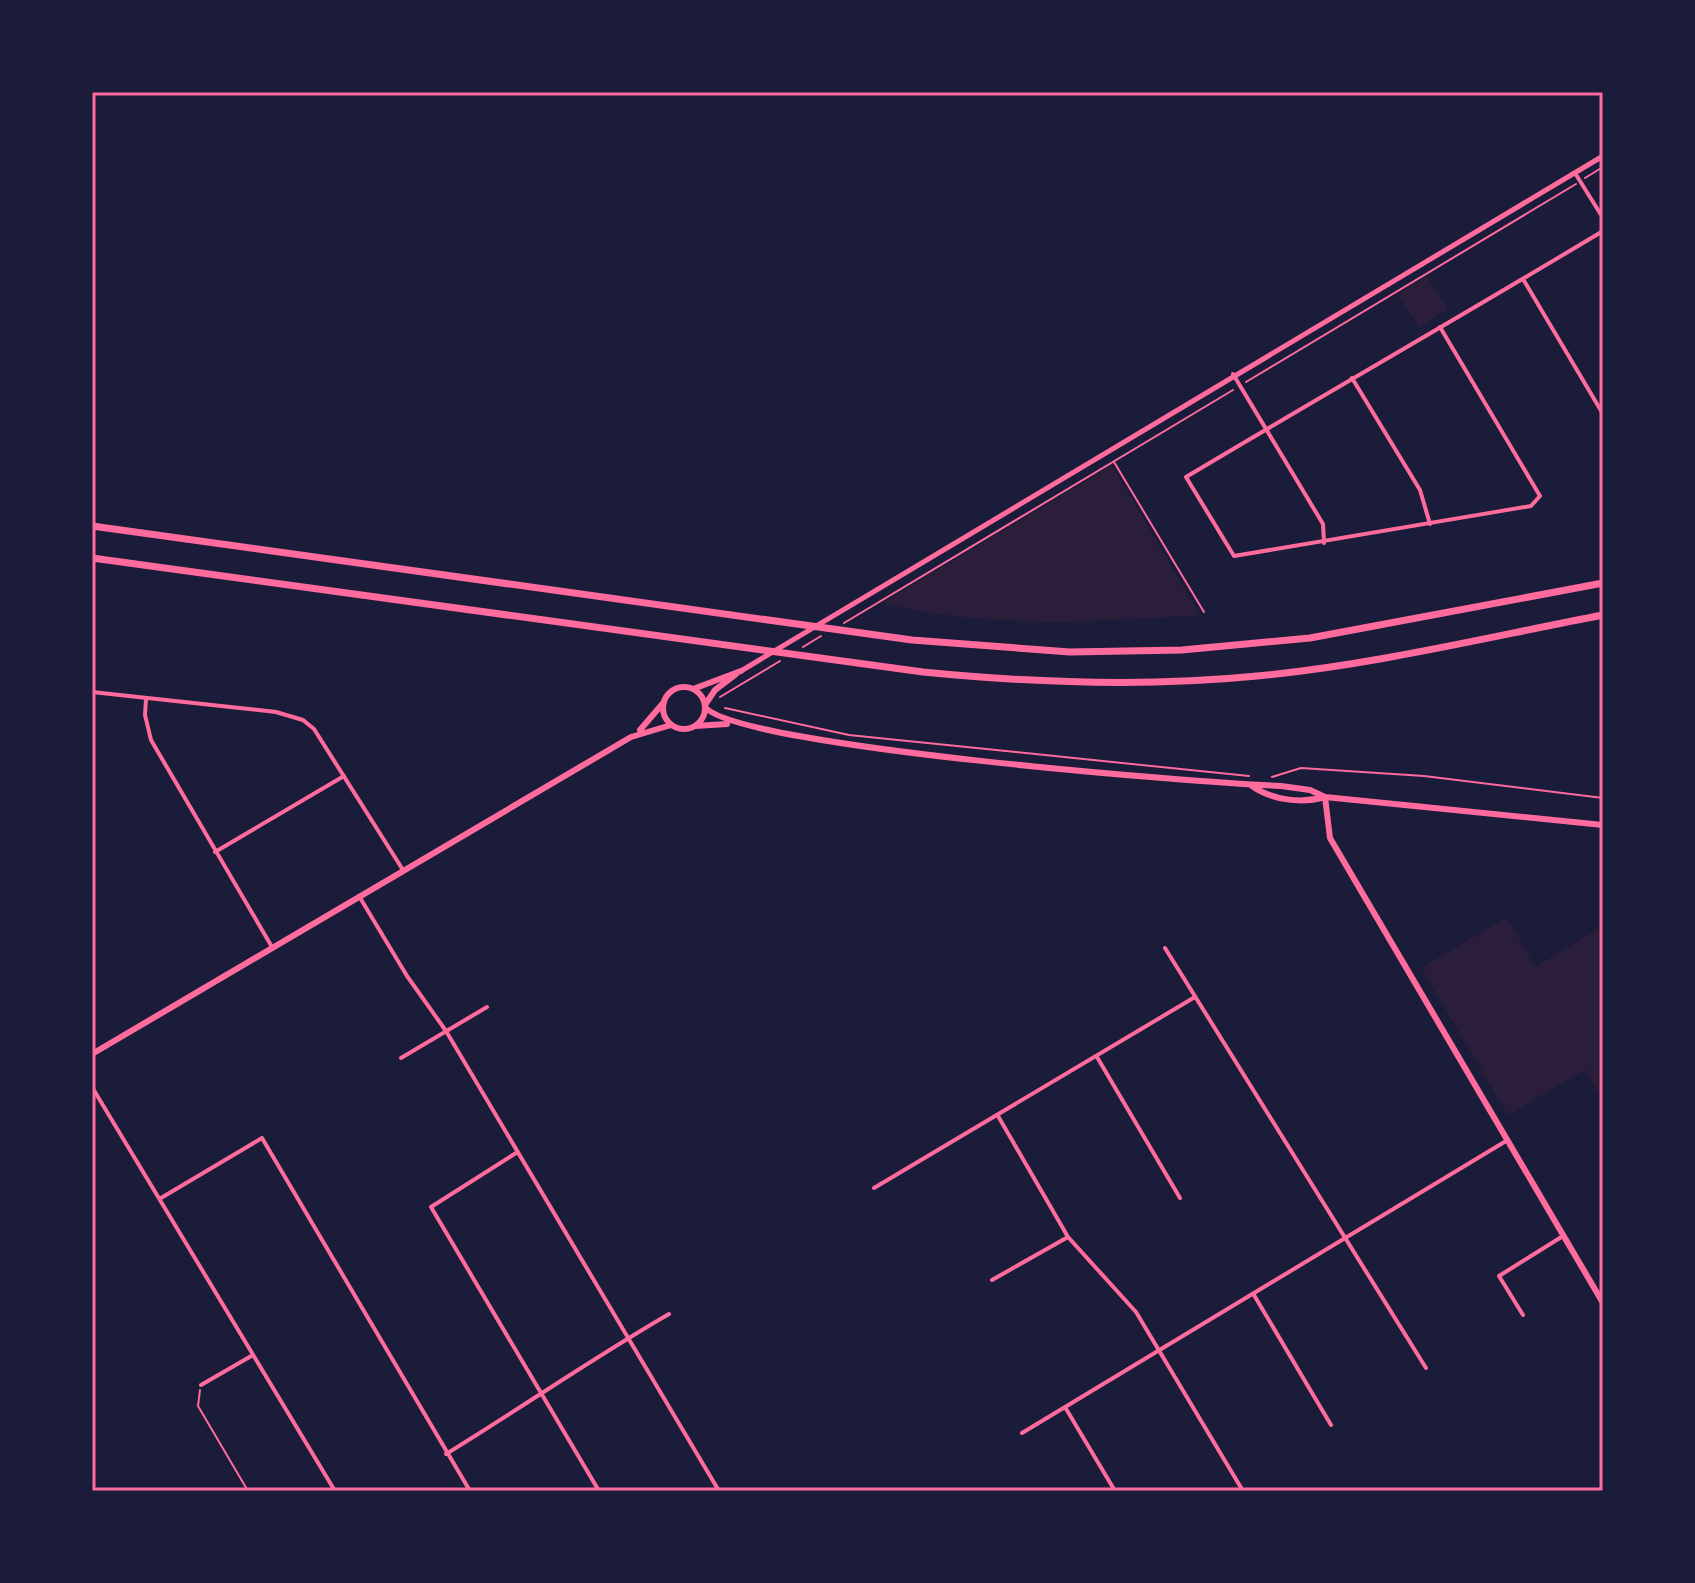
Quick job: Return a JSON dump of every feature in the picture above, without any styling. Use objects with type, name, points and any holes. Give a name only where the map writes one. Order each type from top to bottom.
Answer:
[{"type":"highway","points":[[92,526],[779,618],[946,644],[1041,650],[1196,649],[1355,631],[1603,583]]},
{"type":"highway","points":[[92,558],[1003,679],[1187,681],[1328,667],[1603,615]]},
{"type":"main road","points":[[631,737],[673,690],[693,689],[741,671]]},
{"type":"main road","points":[[695,726],[702,719],[705,706],[715,690],[741,671]]},
{"type":"main road","points":[[693,689],[705,706],[722,719],[865,748],[1304,789],[1325,797],[1603,825]]},
{"type":"main road","points":[[664,702],[663,712],[671,725]]},
{"type":"main road","points":[[92,1054],[631,737],[671,725],[685,729],[746,725]]},
{"type":"main road","points":[[1252,786],[1281,798],[1309,800],[1325,797]]},
{"type":"main road","points":[[1325,797],[1330,838],[1603,1303]]},
{"type":"street","points":[[741,671],[1233,374],[1603,156]]},
{"type":"street","points":[[1575,173],[1603,218]]},
{"type":"street","points":[[1440,327],[1540,496],[1531,506],[1234,556],[1186,477],[1352,378],[1603,231]]},
{"type":"street","points":[[1523,279],[1603,414]]},
{"type":"street","points":[[1233,374],[1323,524],[1324,543]]},
{"type":"street","points":[[1352,378],[1420,490],[1430,524]]},
{"type":"street","points":[[92,692],[291,714],[314,729],[403,870]]},
{"type":"street","points":[[146,699],[145,715],[151,740],[272,947]]},
{"type":"street","points":[[215,852],[344,776]]},
{"type":"street","points":[[359,896],[407,976],[446,1031],[719,1491]]},
{"type":"street","points":[[1165,948],[1426,1368]]},
{"type":"street","points":[[874,1188],[1195,997]]},
{"type":"street","points":[[401,1058],[487,1007]]},
{"type":"street","points":[[1097,1057],[1180,1198]]},
{"type":"street","points":[[92,1087],[335,1491]]},
{"type":"street","points":[[998,1116],[1068,1237],[1127,1300],[1160,1350],[1243,1491]]},
{"type":"street","points":[[161,1198],[262,1138],[470,1491]]},
{"type":"street","points":[[1022,1433],[1506,1141]]},
{"type":"street","points":[[516,1153],[431,1207],[599,1491]]},
{"type":"street","points":[[1523,1315],[1499,1276],[1563,1236]]},
{"type":"street","points":[[992,1280],[1068,1237]]},
{"type":"street","points":[[1254,1295],[1331,1425]]},
{"type":"street","points":[[446,1454],[540,1391],[669,1314]]},
{"type":"street","points":[[201,1385],[253,1355]]},
{"type":"street","points":[[1065,1407],[1115,1491]]},
{"type":"path","points":[[1593,174],[1603,167]]},
{"type":"path","points":[[1251,379],[1574,185]]},
{"type":"path","points":[[842,624],[1232,390]]},
{"type":"path","points":[[1113,462],[1204,612]]},
{"type":"path","points":[[801,648],[828,632]]},
{"type":"path","points":[[788,656],[719,697],[718,704],[793,725],[849,735],[1262,777]]},
{"type":"path","points":[[1267,778],[1301,768],[1424,776],[1603,798]]},
{"type":"path","points":[[201,1385],[198,1406],[248,1491]]},
{"type":"shaded area","points":[[1426,276],[1448,309],[1419,327],[1397,294]]},
{"type":"shaded area","points":[[1112,465],[1200,615],[1081,621],[1000,620],[961,617],[882,603]]},
{"type":"shaded area","points":[[1507,917],[1535,967],[1603,926],[1603,1101],[1585,1070],[1508,1115],[1421,968]]}]
